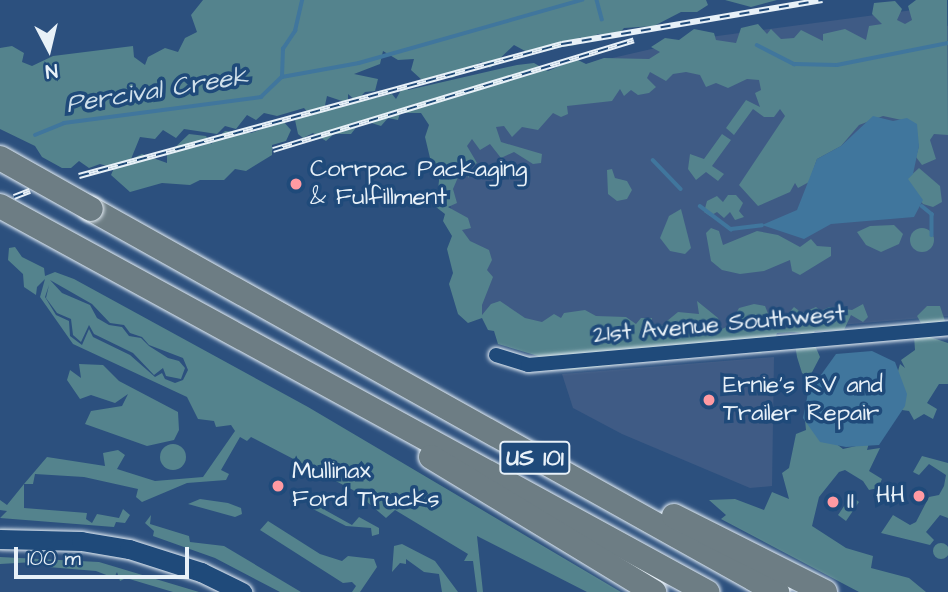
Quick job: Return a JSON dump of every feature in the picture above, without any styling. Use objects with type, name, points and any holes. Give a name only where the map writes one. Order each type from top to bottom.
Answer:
[{"type":"highway","name":"US 101","points":[[0,158],[777,592]]},
{"type":"highway","name":"US 101","points":[[0,206],[273,352],[706,592]]},
{"type":"highway","points":[[293,321],[428,384],[825,592]]},
{"type":"highway","points":[[273,352],[412,445],[654,592]]},
{"type":"main road","points":[[0,539],[69,540],[129,549],[191,568],[242,592]]},
{"type":"street","name":"21st Avenue Southwest","points":[[496,355],[528,365],[948,328]]},
{"type":"shaded area","points":[[913,10],[948,26],[948,316],[542,350],[467,306],[434,108],[508,82],[695,39]]},
{"type":"shaded area","points":[[873,116],[893,121],[907,118],[917,124],[919,146],[913,174],[908,179],[923,200],[914,217],[831,224],[804,239],[762,225],[797,210],[817,159],[841,146]]},
{"type":"shaded area","points":[[872,351],[895,362],[907,394],[905,406],[879,445],[846,447],[820,442],[803,418],[808,393],[836,354]]},
{"type":"shaded area","points":[[774,357],[772,486],[750,488],[622,434],[573,408],[562,374]]},
{"type":"green space","points":[[203,0],[706,0],[708,5],[697,12],[681,12],[654,26],[624,28],[615,38],[598,34],[587,42],[580,37],[576,45],[527,52],[514,45],[490,68],[481,62],[452,78],[441,74],[423,81],[411,70],[414,59],[398,60],[383,51],[380,64],[354,74],[378,79],[375,91],[365,92],[356,101],[348,94],[348,103],[327,96],[324,110],[392,94],[396,99],[405,83],[408,90],[517,65],[534,63],[548,71],[576,59],[586,64],[604,58],[649,59],[660,52],[651,47],[665,38],[679,40],[694,29],[714,33],[716,40],[736,43],[741,28],[758,24],[767,34],[771,29],[781,39],[794,38],[801,30],[823,41],[823,34],[845,29],[866,40],[869,26],[882,24],[872,14],[874,3],[895,1],[902,9],[897,20],[905,24],[912,20],[908,6],[916,0],[947,0],[948,135],[934,134],[930,140],[936,159],[922,165],[916,157],[919,146],[911,122],[883,116],[859,125],[841,146],[817,159],[809,182],[798,188],[795,183],[790,192],[758,206],[739,185],[785,116],[780,109],[774,117],[764,117],[753,109],[734,135],[726,128],[746,100],[760,107],[755,93],[761,90],[759,80],[747,79],[728,88],[716,83],[706,87],[700,75],[686,72],[673,74],[666,81],[650,72],[647,78],[656,87],[649,93],[638,95],[631,90],[624,96],[620,89],[612,101],[567,106],[568,114],[561,117],[553,113],[538,130],[522,127],[512,137],[504,126],[496,127],[501,142],[542,154],[541,163],[533,164],[514,152],[501,158],[490,144],[480,150],[472,139],[467,146],[477,163],[470,167],[469,178],[464,171],[459,175],[453,189],[457,203],[448,207],[468,218],[471,228],[462,230],[470,241],[489,250],[492,260],[487,270],[493,277],[482,305],[482,315],[491,304],[500,301],[525,318],[542,322],[554,314],[561,318],[564,313],[585,310],[596,316],[626,317],[636,324],[641,318],[652,318],[652,326],[668,325],[667,321],[678,312],[699,314],[697,301],[718,318],[722,329],[737,322],[733,319],[739,308],[754,304],[765,306],[773,326],[784,329],[793,324],[802,326],[799,319],[786,316],[794,307],[802,313],[816,307],[821,311],[829,307],[852,310],[863,304],[868,317],[863,322],[851,315],[844,330],[815,331],[811,336],[820,357],[809,378],[802,373],[797,357],[795,344],[801,333],[794,332],[777,333],[771,349],[760,353],[746,350],[570,370],[551,368],[538,356],[498,344],[494,331],[488,330],[482,318],[468,323],[458,314],[449,284],[453,273],[447,249],[452,236],[443,221],[445,214],[436,207],[440,172],[430,158],[425,137],[429,125],[421,113],[400,113],[398,120],[388,118],[381,126],[362,120],[351,134],[334,134],[326,141],[313,133],[303,138],[298,134],[295,120],[309,114],[304,108],[277,116],[264,113],[256,120],[247,115],[236,129],[225,126],[217,134],[184,129],[176,138],[163,130],[155,139],[140,137],[131,159],[123,163],[142,154],[167,163],[167,155],[189,134],[206,136],[211,144],[225,131],[251,133],[283,121],[291,130],[286,141],[272,145],[272,155],[246,171],[235,169],[224,180],[200,180],[190,185],[162,183],[130,192],[111,175],[114,168],[100,164],[89,168],[79,161],[71,168],[62,168],[42,157],[35,146],[0,129],[0,48],[12,46],[24,53],[22,62],[32,66],[53,56],[133,46],[134,57],[145,65],[148,57],[165,48],[178,52],[185,38],[197,32],[191,15]]},
{"type":"green space","points":[[725,0],[777,0],[751,7]]},
{"type":"green space","points":[[722,134],[731,140],[712,166],[724,174],[718,181],[706,172],[696,180],[688,169],[690,154],[704,159]]},
{"type":"green space","points":[[919,168],[940,186],[942,202],[933,207],[923,204],[907,179]]},
{"type":"green space","points":[[612,169],[615,178],[627,181],[632,190],[627,199],[617,201],[608,194],[607,170]]},
{"type":"green space","points":[[728,195],[736,195],[743,203],[739,211],[744,217],[735,220],[730,212],[724,218],[717,212],[710,216],[704,212],[707,201],[717,196],[723,202]]},
{"type":"green space","points":[[681,209],[691,248],[685,254],[670,251],[660,238],[669,216]]},
{"type":"green space","points":[[894,225],[903,234],[899,244],[881,252],[866,245],[857,232],[870,226]]},
{"type":"green space","points":[[711,228],[719,231],[723,245],[757,231],[778,235],[800,247],[811,239],[817,246],[831,247],[831,256],[800,275],[792,271],[790,260],[764,271],[740,274],[722,270],[711,261],[706,233]]},
{"type":"green space","points":[[922,228],[930,232],[934,240],[930,248],[922,252],[914,248],[910,240],[914,232]]},
{"type":"green space","points":[[15,247],[22,257],[44,268],[45,276],[55,272],[74,279],[308,407],[621,592],[587,592],[477,536],[483,592],[477,592],[473,561],[464,561],[468,554],[395,510],[386,518],[353,490],[251,437],[247,441],[240,437],[221,470],[229,474],[226,480],[187,483],[142,502],[136,497],[138,489],[84,477],[35,474],[33,484],[24,484],[47,457],[105,466],[103,453],[118,450],[125,455],[117,469],[155,481],[203,477],[235,431],[231,425],[216,427],[214,421],[198,419],[187,397],[73,344],[40,297],[45,279],[37,287],[36,295],[24,287],[23,274],[8,260],[9,248]],"holes":[[[50,280],[92,304],[110,323],[124,325],[130,333],[142,337],[149,345],[183,358],[188,370],[183,380],[175,383],[165,379],[162,373],[155,377],[130,355],[93,337],[89,329],[82,345],[70,336],[69,321],[56,315],[45,297],[49,285],[46,298],[57,313],[71,319],[73,335],[81,342],[89,325],[94,334],[133,353],[154,375],[163,368],[166,376],[181,379],[185,368],[179,361],[168,358],[149,346],[141,338],[129,336],[122,327],[109,325],[97,318],[90,305],[62,293]]]},
{"type":"green space","points":[[927,306],[940,306],[945,321],[930,337],[948,343],[948,384],[939,384],[927,403],[937,409],[933,419],[924,414],[914,420],[909,411],[895,409],[898,371],[900,364],[905,368],[901,360],[915,350],[914,336],[922,325],[917,316]]},
{"type":"green space","points":[[79,364],[103,365],[119,381],[178,412],[179,430],[174,440],[147,446],[85,424],[91,411],[122,406],[128,394],[115,403],[91,395],[80,399],[67,380],[70,370],[81,378]]},
{"type":"green space","points":[[805,420],[843,449],[869,443],[867,450],[880,448],[869,471],[882,479],[878,488],[869,490],[863,481],[845,470],[839,472],[819,497],[812,526],[846,548],[873,556],[871,568],[909,578],[926,592],[859,592],[721,519],[726,515],[709,500],[735,499],[764,510],[772,492],[789,499],[782,473],[789,468],[796,434],[806,430]]},
{"type":"green space","points":[[173,444],[182,448],[186,457],[182,466],[173,470],[164,466],[160,457],[164,448]]},
{"type":"green space","points":[[922,456],[948,463],[948,518],[940,515],[926,532],[934,540],[930,545],[881,533],[893,515],[910,525],[916,522],[929,497],[939,495],[944,486],[946,475],[929,464],[919,475],[913,472]]},
{"type":"green space","points":[[24,484],[24,508],[87,513],[86,519],[92,523],[97,514],[119,518],[123,509],[130,515],[125,523],[116,522],[114,527],[0,518],[7,511],[0,510],[0,500],[7,505]]},
{"type":"green space","points":[[851,496],[859,502],[846,521],[838,515]]},
{"type":"green space","points":[[200,499],[228,503],[241,508],[242,514],[235,517],[188,504]]},
{"type":"green space","points":[[328,499],[325,510],[352,525],[359,517],[379,528],[379,534],[372,536],[371,528],[346,526],[311,508],[315,501],[324,506]]},
{"type":"green space","points":[[151,515],[150,524],[189,536],[190,542],[224,546],[301,592],[280,592],[215,558],[153,536],[154,531],[145,523]]},
{"type":"green space","points":[[268,521],[320,554],[342,561],[348,556],[374,559],[377,567],[360,592],[352,592],[356,586],[352,582],[343,583],[260,530]]},
{"type":"green space","points":[[941,543],[947,545],[947,557],[941,559],[935,557],[933,551],[935,545]]},
{"type":"green space","points":[[402,544],[435,561],[458,592],[442,592],[439,574],[424,572],[406,559],[406,564],[400,563],[392,572],[394,546]]},
{"type":"green space","points":[[0,557],[99,562],[199,592],[173,592],[126,578],[120,581],[117,572],[114,578],[96,571],[48,567],[51,561],[0,564]]},
{"type":"waterway","name":"Percival Creek","points":[[35,135],[64,123],[261,97],[282,77],[283,49],[295,31],[302,0]]},
{"type":"waterway","points":[[282,77],[359,63],[582,0]]},
{"type":"waterway","points":[[597,0],[602,19]]},
{"type":"waterway","points":[[757,45],[794,64],[837,65],[948,43]]},
{"type":"waterway","points":[[653,160],[681,189]]},
{"type":"waterway","points":[[700,206],[731,229],[762,225]]},
{"type":"waterway","points":[[922,206],[932,214],[932,235]]},
{"type":"railway","points":[[79,176],[562,44],[822,0]]},
{"type":"railway","points":[[273,150],[634,40]]},
{"type":"railway","points":[[14,197],[30,191]]},
{"type":"place","name":"Corrpac Packaging & Fulfillment","points":[[296,184]]},
{"type":"place","name":"Ernie's RV and Trailer Repair","points":[[709,400]]},
{"type":"place","name":"Mullinax Ford Trucks","points":[[278,486]]},
{"type":"place","name":"HH","points":[[919,496]]},
{"type":"place","name":"II","points":[[833,502]]}]
